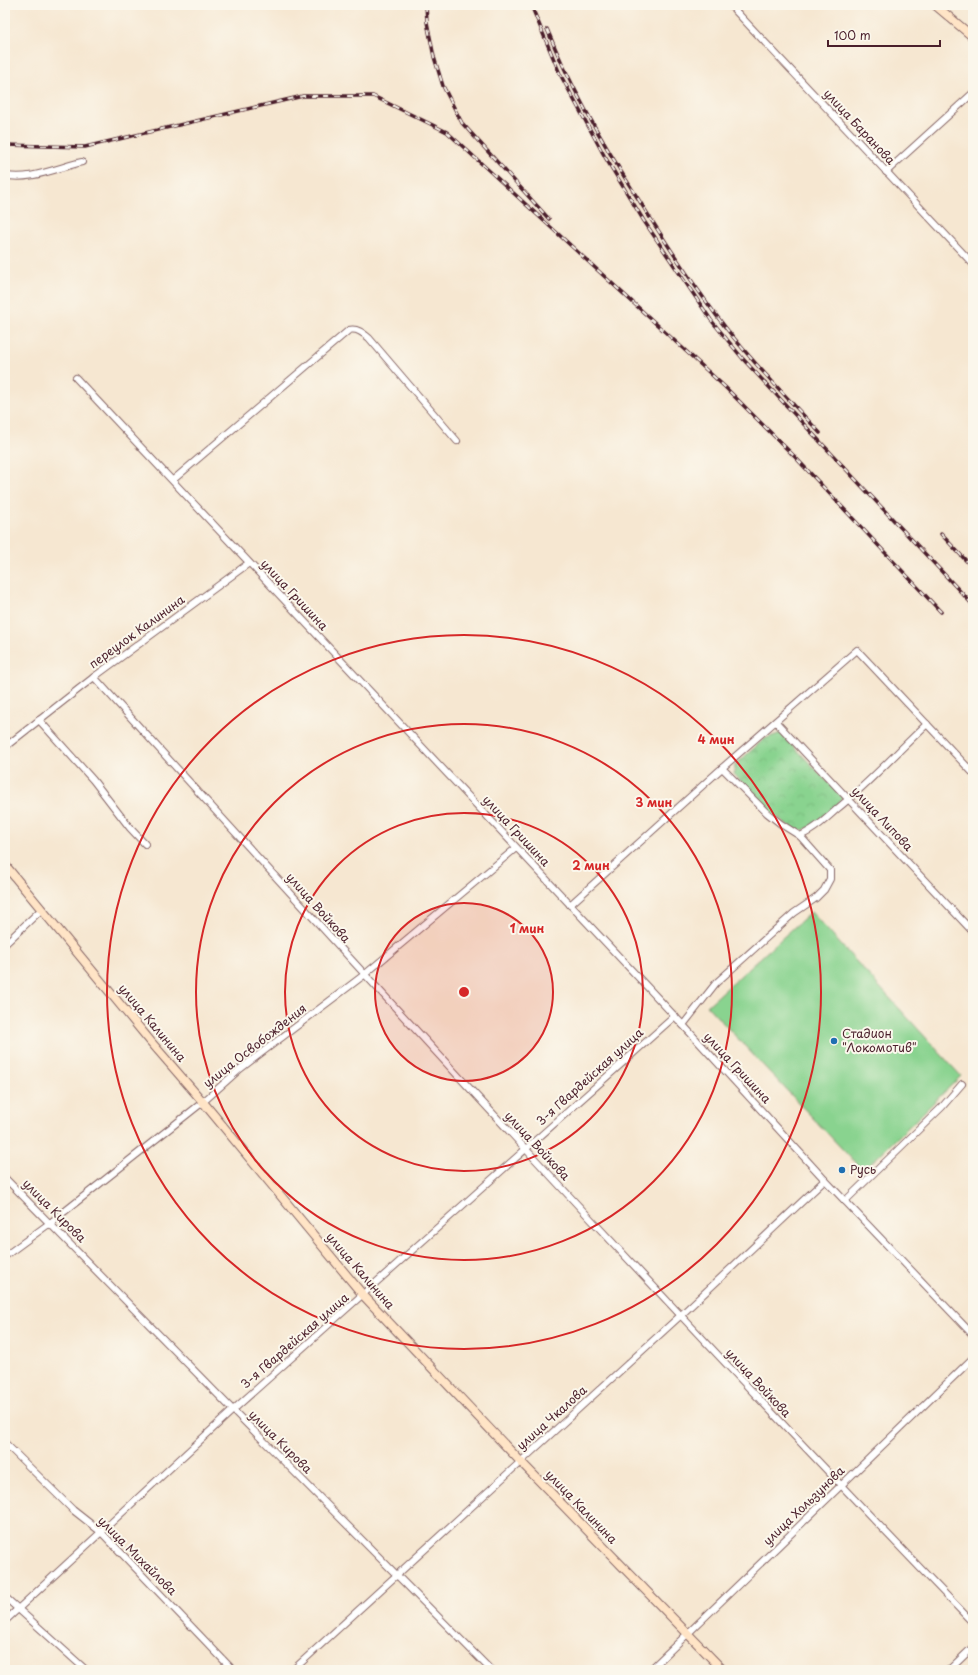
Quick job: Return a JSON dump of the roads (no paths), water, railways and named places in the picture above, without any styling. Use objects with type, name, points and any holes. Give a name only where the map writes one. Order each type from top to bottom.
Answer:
[{"type":"street","name":"улица Баранова","points":[[730,5],[973,264]]},
{"type":"street","points":[[935,5],[973,37]]},
{"type":"street","points":[[886,172],[973,93]]},
{"type":"street","points":[[5,175],[12,177],[25,176],[82,162]]},
{"type":"street","points":[[173,480],[349,330],[362,333],[369,338],[457,441]]},
{"type":"street","name":"улица Гришина","points":[[76,378],[683,1025],[825,1180],[973,1335]]},
{"type":"street","name":"переулок Калинина","points":[[5,747],[94,677],[249,563]]},
{"type":"street","points":[[570,905],[722,768],[857,650],[973,773]]},
{"type":"street","name":"улица Войкова","points":[[94,677],[364,975],[680,1316],[841,1487],[973,1623]]},
{"type":"street","points":[[39,720],[93,780],[130,828],[145,844]]},
{"type":"street","name":"улица Липова","points":[[776,722],[973,932]]},
{"type":"street","points":[[800,836],[809,832],[849,799],[927,724]]},
{"type":"street","points":[[683,1025],[716,983],[782,923],[824,890],[830,879],[830,870],[800,836],[766,813],[722,768]]},
{"type":"street","name":"улица Освобождения","points":[[5,1256],[50,1223],[203,1102],[240,1069],[364,975],[516,848]]},
{"type":"street","name":"улица Калинина","points":[[5,864],[150,1042],[203,1102],[363,1295],[520,1462],[723,1670]]},
{"type":"street","points":[[5,944],[42,909]]},
{"type":"street","name":"3-я Гвардейская улица","points":[[5,1621],[233,1410],[674,1016]]},
{"type":"street","points":[[845,1201],[942,1107],[962,1084]]},
{"type":"street","name":"улица Кирова","points":[[5,1178],[491,1670]]},
{"type":"street","name":"улица Чкалова","points":[[293,1670],[680,1316],[825,1180]]},
{"type":"street","name":"улица Хользунова","points":[[650,1670],[973,1358]]},
{"type":"street","name":"улица Михайлова","points":[[5,1443],[73,1510],[101,1532],[233,1670]]},
{"type":"street","points":[[5,1597],[86,1670]]},
{"type":"street","points":[[949,1670],[973,1647]]},
{"type":"railway","points":[[426,5],[427,22],[434,57],[443,86],[462,123],[549,219]]},
{"type":"railway","points":[[531,5],[560,74],[605,157],[644,221],[711,320],[743,359],[973,605]]},
{"type":"railway","points":[[547,29],[566,73],[600,136],[624,177],[685,272],[740,346],[820,433]]},
{"type":"railway","points":[[5,145],[85,147],[303,96],[373,96],[447,132],[725,387],[795,457],[941,612]]},
{"type":"railway","points":[[941,534],[973,568]]},
{"type":"place","name":"Стадион \"Локомотив\"","points":[[834,1041]]},
{"type":"place","name":"Русь","points":[[842,1170]]}]
